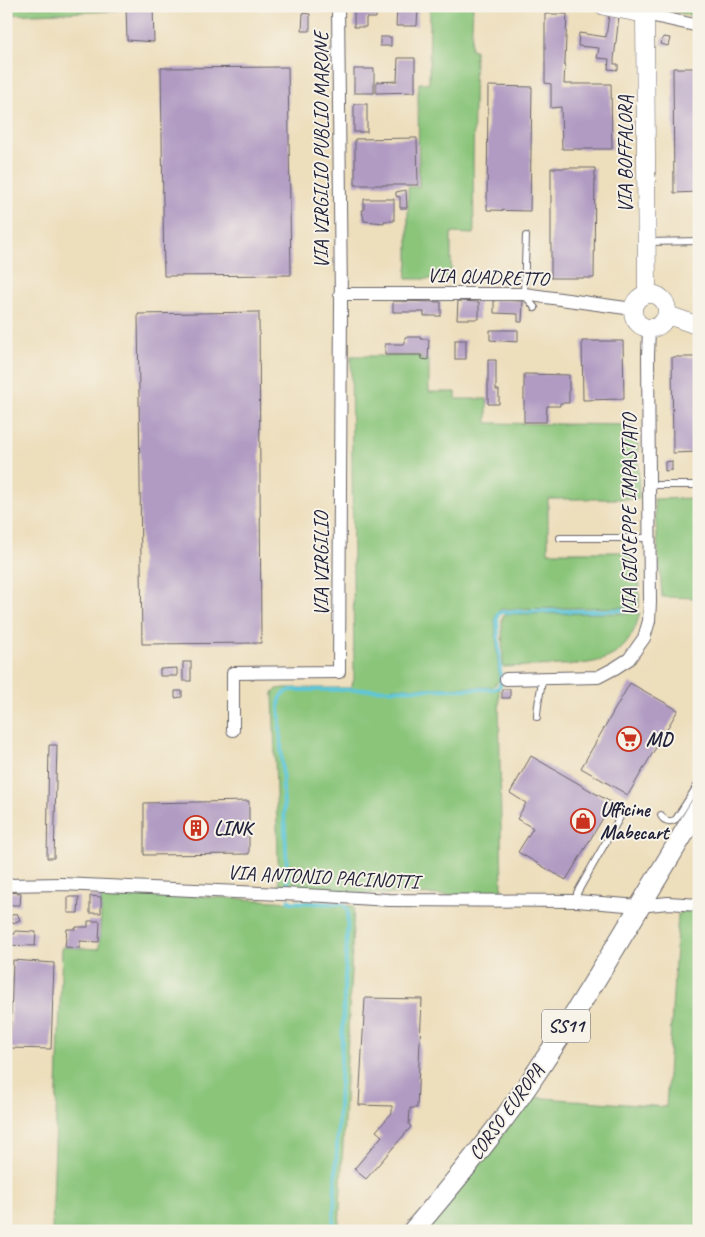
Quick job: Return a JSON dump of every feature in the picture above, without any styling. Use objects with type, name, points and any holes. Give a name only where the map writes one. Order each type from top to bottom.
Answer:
[{"type":"main road","name":"CORSO EUROPA","points":[[413,1231],[488,1140],[528,1086],[592,986],[699,808]]},
{"type":"street","name":"VIA VIRGILIO PUBLIO MARONE","points":[[338,6],[340,294]]},
{"type":"street","points":[[604,6],[699,26]]},
{"type":"street","name":"VIA BOFFALORA","points":[[646,14],[647,294]]},
{"type":"street","name":"VIA QUADRETTO","points":[[340,294],[524,294],[633,309]]},
{"type":"street","name":"VIA VIRGILIO","points":[[234,730],[233,673],[339,672],[340,294]]},
{"type":"street","points":[[647,294],[654,294],[663,299],[668,308],[665,322],[660,326],[649,329],[636,321],[633,309],[639,298],[647,294]]},
{"type":"street","points":[[668,315],[699,326]]},
{"type":"street","name":"VIA GIUSEPPE IMPASTATO","points":[[506,678],[598,677],[628,659],[644,638],[649,621],[649,329]]},
{"type":"street","name":"VIA ANTONIO PACINOTTI","points":[[6,885],[62,884],[389,900],[577,901],[639,906],[668,903],[699,905]]},
{"type":"lane","points":[[526,236],[524,294],[535,308]]},
{"type":"lane","points":[[647,242],[699,242]]},
{"type":"lane","points":[[650,485],[699,484]]},
{"type":"lane","points":[[560,538],[650,538]]},
{"type":"lane","points":[[537,717],[537,704],[542,688],[542,678]]},
{"type":"lane","points":[[661,815],[662,818],[668,821],[674,821],[699,783]]},
{"type":"lane","points":[[577,901],[577,893],[620,817]]},
{"type":"green space","points":[[6,6],[117,6],[117,11],[6,15]]},
{"type":"green space","points":[[430,6],[473,6],[471,49],[475,50],[474,234],[451,233],[451,279],[406,279],[408,262],[408,187],[419,187],[418,93],[419,83],[429,83]]},
{"type":"green space","points":[[699,6],[699,17],[651,7]]},
{"type":"green space","points":[[351,356],[421,356],[421,360],[429,360],[429,392],[456,392],[456,399],[487,399],[487,423],[633,425],[634,441],[638,443],[639,499],[548,499],[548,552],[634,552],[634,569],[640,570],[639,607],[501,609],[496,614],[495,620],[499,681],[492,687],[392,688],[499,689],[502,896],[279,892],[273,693],[277,689],[284,688],[351,688],[354,679]]},
{"type":"green space","points":[[699,498],[699,598],[662,597],[654,499]]},
{"type":"green space","points":[[640,613],[629,640],[612,656],[602,660],[576,664],[503,667],[502,618],[505,614]]},
{"type":"green space","points":[[102,890],[354,906],[339,1231],[52,1231],[62,947],[99,949]]},
{"type":"green space","points":[[690,909],[699,910],[699,1231],[427,1231],[531,1097],[666,1107],[678,914]]},
{"type":"building","points":[[126,6],[153,6],[154,42],[127,40]]},
{"type":"building","points":[[354,6],[376,6],[376,18],[366,18],[366,27],[354,27]]},
{"type":"building","points":[[397,7],[418,7],[417,26],[396,26]]},
{"type":"building","points":[[303,13],[310,14],[310,31],[302,31]]},
{"type":"building","points":[[545,14],[567,14],[564,84],[611,84],[612,149],[562,149],[561,107],[551,108],[551,84],[545,83]]},
{"type":"building","points":[[609,15],[619,16],[614,59],[614,64],[618,64],[618,70],[608,69],[609,59],[597,58],[599,48],[578,46],[579,33],[606,37]]},
{"type":"building","points":[[380,37],[391,37],[391,46],[380,46]]},
{"type":"building","points":[[663,37],[670,38],[668,46],[661,44]]},
{"type":"building","points":[[398,58],[415,58],[415,92],[376,93],[376,82],[397,81]]},
{"type":"building","points":[[288,67],[291,275],[164,276],[161,68]]},
{"type":"building","points":[[673,68],[699,68],[699,192],[674,193]]},
{"type":"building","points":[[354,69],[374,69],[374,93],[354,93]]},
{"type":"building","points":[[488,86],[532,87],[530,211],[487,210]]},
{"type":"building","points":[[354,104],[367,104],[367,132],[354,132]]},
{"type":"building","points":[[417,138],[418,185],[355,185],[355,139]]},
{"type":"building","points":[[551,168],[595,168],[594,278],[551,278]]},
{"type":"building","points":[[406,190],[407,208],[400,208],[400,197],[396,196],[396,192]]},
{"type":"building","points":[[364,199],[394,199],[394,221],[384,221],[384,223],[364,221],[362,210],[364,210]]},
{"type":"building","points":[[494,300],[523,301],[522,322],[518,322],[518,314],[494,313]]},
{"type":"building","points":[[393,301],[441,302],[441,316],[424,316],[424,312],[393,312]]},
{"type":"building","points":[[458,301],[479,302],[479,319],[457,319]]},
{"type":"building","points":[[259,312],[261,643],[142,644],[138,314]]},
{"type":"building","points":[[490,330],[518,330],[518,342],[490,340]]},
{"type":"building","points":[[405,337],[429,339],[428,360],[422,359],[421,355],[385,355],[385,344],[405,344]]},
{"type":"building","points":[[455,340],[466,340],[466,359],[455,359]]},
{"type":"building","points":[[582,341],[623,341],[624,399],[583,400]]},
{"type":"building","points":[[672,357],[699,357],[699,452],[673,453]]},
{"type":"building","points":[[488,360],[496,360],[496,390],[499,390],[499,404],[488,404]]},
{"type":"building","points":[[524,374],[569,375],[569,403],[560,403],[560,406],[547,406],[546,422],[524,422]]},
{"type":"building","points":[[672,461],[672,470],[665,471],[665,462]]},
{"type":"building","points":[[183,662],[191,662],[191,681],[183,681]]},
{"type":"building","points":[[177,668],[177,676],[160,676],[160,669]]},
{"type":"building","name":"MD","points":[[630,683],[678,710],[628,795],[581,768]]},
{"type":"building","points":[[502,689],[510,689],[510,698],[502,698]]},
{"type":"building","points":[[175,691],[182,691],[182,697],[175,698]]},
{"type":"building","points":[[49,745],[57,745],[54,858],[47,858]]},
{"type":"building","points":[[531,756],[612,803],[566,880],[518,852],[533,828],[517,819],[526,803],[510,793]]},
{"type":"building","name":"LINK","points":[[249,801],[249,854],[144,855],[144,803]]},
{"type":"building","points":[[6,892],[21,893],[20,905],[6,905]]},
{"type":"building","points":[[90,896],[101,897],[101,913],[90,913]]},
{"type":"building","points":[[68,897],[79,897],[78,913],[68,913]]},
{"type":"building","points":[[17,913],[20,920],[13,923],[10,916]]},
{"type":"building","points":[[88,921],[100,921],[99,942],[80,941],[80,948],[65,947],[67,929],[88,927]]},
{"type":"building","points":[[15,931],[36,932],[35,946],[6,945],[6,934],[15,934]]},
{"type":"building","points":[[13,960],[54,963],[51,1049],[10,1048]]},
{"type":"building","points":[[365,998],[422,999],[417,1108],[410,1108],[409,1124],[411,1127],[366,1179],[354,1169],[382,1136],[376,1131],[392,1113],[392,1106],[359,1105]]},
{"type":"waterway","points":[[288,891],[279,705],[284,694],[291,690],[494,689],[499,687],[501,683],[498,614],[502,612],[633,610]]},
{"type":"waterway","points":[[288,900],[291,902],[342,904],[347,908],[348,913],[333,1231]]},
{"type":"place","name":"MD","points":[[629,739]]},
{"type":"place","name":"Ufficine Mabecart","points":[[583,821]]},
{"type":"place","name":"LINK","points":[[196,828]]}]
